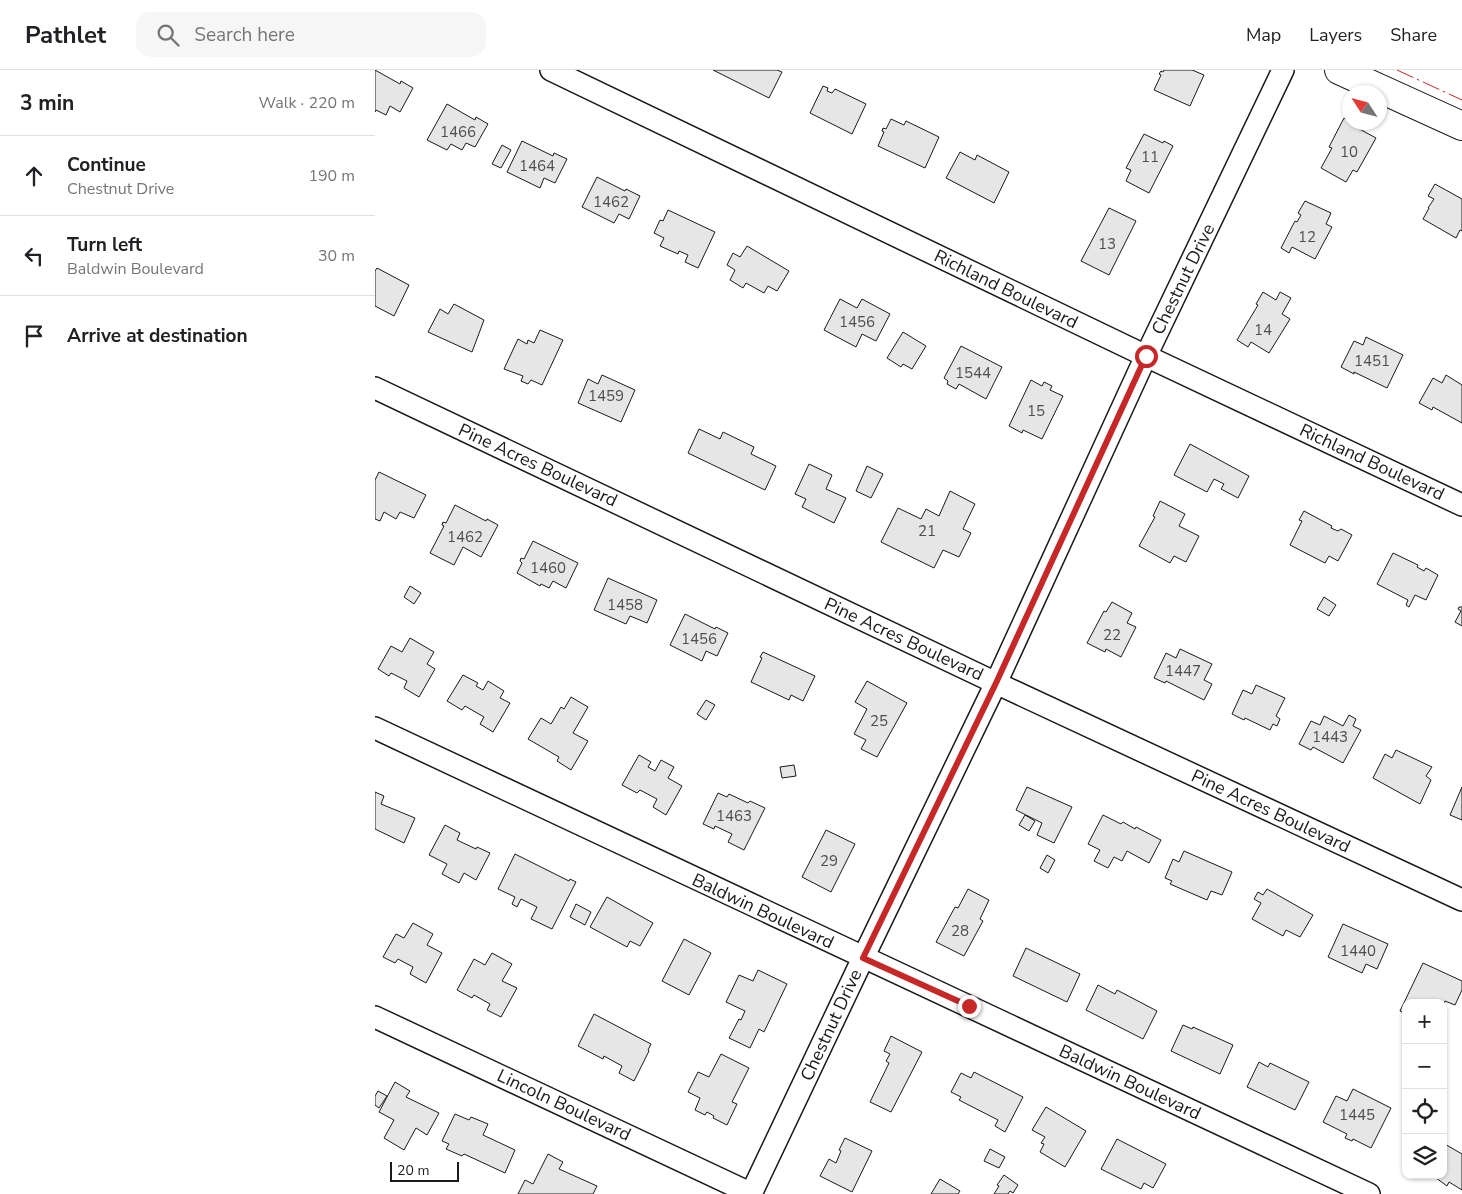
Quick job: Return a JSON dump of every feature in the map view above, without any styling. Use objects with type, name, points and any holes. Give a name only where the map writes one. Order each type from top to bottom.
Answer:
[{"type":"street","name":"Richland Boulevard","points":[[551,70],[1146,356],[1462,505]]},
{"type":"street","name":"Chestnut Drive","points":[[752,1194],[863,958],[996,683],[1146,356],[1283,70]]},
{"type":"street","points":[[1339,70],[1462,126]]},
{"type":"street","name":"Pine Acres Boulevard","points":[[375,388],[996,683],[1462,900]]},
{"type":"street","name":"Baldwin Boulevard","points":[[375,728],[1369,1194]]},
{"type":"street","name":"Lincoln Boulevard","points":[[375,1017],[752,1194]]},
{"type":"building","points":[[375,70],[400,84],[401,81],[413,88],[400,112],[390,106],[386,115],[376,110],[375,112]]},
{"type":"building","points":[[713,70],[777,70],[782,72],[769,98]]},
{"type":"building","points":[[1164,70],[1192,70],[1204,75],[1190,106],[1154,90],[1161,75],[1159,74]]},
{"type":"building","points":[[823,86],[828,88],[827,91],[832,93],[835,89],[866,104],[852,134],[810,113]]},
{"type":"building","points":[[447,104],[475,120],[476,117],[488,124],[475,147],[466,143],[462,150],[451,144],[447,150],[427,140]]},
{"type":"building","points":[[891,119],[904,125],[906,121],[939,137],[925,168],[878,146],[884,132],[882,131],[883,128],[886,129]]},
{"type":"building","points":[[1342,122],[1342,130],[1361,130],[1376,138],[1357,172],[1353,170],[1346,182],[1321,168],[1332,148],[1329,147]]},
{"type":"building","points":[[1144,134],[1173,146],[1149,193],[1126,181],[1131,170],[1126,168]]},
{"type":"building","points":[[522,141],[553,156],[554,153],[567,159],[555,183],[544,178],[540,188],[507,172]]},
{"type":"building","points":[[502,145],[511,150],[501,168],[492,164]]},
{"type":"building","points":[[960,152],[975,160],[977,155],[1009,172],[994,203],[946,178]]},
{"type":"building","points":[[597,177],[640,196],[629,219],[619,214],[614,223],[582,207]]},
{"type":"building","points":[[1435,184],[1462,199],[1462,231],[1460,230],[1456,238],[1423,219],[1434,199],[1428,196]]},
{"type":"building","points":[[1305,201],[1331,213],[1326,224],[1332,227],[1315,259],[1292,247],[1289,253],[1281,248],[1295,221],[1297,222],[1301,215],[1298,213]]},
{"type":"building","points":[[1109,208],[1136,221],[1109,275],[1081,261]]},
{"type":"building","points":[[668,210],[715,232],[698,268],[685,262],[688,255],[679,251],[678,254],[660,246],[664,238],[654,233],[660,220],[663,221]]},
{"type":"building","points":[[747,246],[789,271],[777,291],[768,286],[764,293],[746,283],[743,288],[730,280],[735,270],[727,265],[733,253],[740,257]]},
{"type":"building","points":[[377,268],[409,285],[394,316],[375,306],[375,271]]},
{"type":"building","points":[[1263,292],[1276,300],[1280,292],[1291,298],[1282,314],[1290,319],[1269,353],[1251,342],[1248,347],[1237,340],[1258,305],[1256,304]]},
{"type":"building","points":[[840,299],[857,308],[862,299],[890,314],[876,341],[862,334],[856,347],[824,330]]},
{"type":"building","points":[[454,304],[484,320],[472,352],[428,332],[440,309],[448,314]]},
{"type":"building","points":[[540,330],[563,340],[542,385],[531,380],[528,384],[521,381],[523,376],[504,369],[518,339],[527,344],[528,340],[534,343]]},
{"type":"building","points":[[903,332],[926,346],[912,369],[903,364],[901,367],[887,358]]},
{"type":"building","points":[[1366,337],[1403,355],[1387,388],[1341,367],[1354,341],[1363,345]]},
{"type":"building","points":[[961,346],[1002,367],[986,399],[959,384],[956,389],[947,384],[948,381],[944,378]]},
{"type":"building","points":[[602,375],[635,390],[621,422],[578,403],[588,379],[598,384]]},
{"type":"building","points":[[1446,375],[1462,385],[1462,423],[1433,407],[1432,410],[1419,403],[1433,378],[1442,383]]},
{"type":"building","points":[[1031,380],[1042,386],[1044,382],[1052,386],[1050,390],[1063,396],[1042,439],[1023,430],[1022,433],[1009,426]]},
{"type":"building","points":[[699,429],[720,439],[723,432],[754,447],[751,454],[776,466],[765,490],[688,453]]},
{"type":"building","points":[[1190,444],[1249,476],[1238,498],[1221,489],[1224,484],[1214,479],[1207,492],[1174,475]]},
{"type":"building","points":[[809,464],[832,475],[826,489],[846,498],[834,523],[802,507],[806,499],[795,494]]},
{"type":"building","points":[[867,466],[883,474],[871,498],[856,491]]},
{"type":"building","points":[[379,472],[426,495],[414,518],[400,512],[396,519],[384,512],[380,521],[375,519],[375,480]]},
{"type":"building","points":[[950,491],[975,504],[963,529],[971,533],[959,557],[943,550],[934,568],[881,542],[898,508],[921,519],[926,509],[939,516]]},
{"type":"building","points":[[1160,501],[1185,514],[1179,526],[1199,536],[1186,562],[1174,556],[1170,563],[1139,546],[1155,517],[1153,516]]},
{"type":"building","points":[[455,505],[498,525],[481,557],[463,547],[454,565],[430,553],[444,526],[442,525],[443,522],[446,523]]},
{"type":"building","points":[[1304,511],[1332,526],[1331,528],[1338,531],[1341,529],[1352,535],[1338,561],[1329,556],[1325,563],[1290,545],[1302,521],[1299,520]]},
{"type":"building","points":[[533,541],[578,563],[566,588],[553,581],[549,588],[541,584],[540,586],[517,573],[522,563],[520,561],[521,558],[524,559]]},
{"type":"building","points":[[1393,553],[1418,565],[1417,567],[1424,571],[1426,568],[1438,575],[1426,600],[1415,595],[1409,607],[1406,605],[1408,600],[1377,584]]},
{"type":"building","points":[[608,578],[657,600],[647,623],[630,616],[626,624],[594,610]]},
{"type":"building","points":[[410,586],[421,593],[414,604],[404,597]]},
{"type":"building","points":[[1324,597],[1336,605],[1329,616],[1317,609]]},
{"type":"building","points":[[1112,602],[1132,613],[1127,623],[1136,627],[1121,657],[1106,649],[1105,652],[1087,643],[1104,611],[1106,612]]},
{"type":"building","points":[[1462,607],[1462,626],[1455,622],[1461,611],[1458,609]]},
{"type":"building","points":[[685,614],[715,629],[716,627],[728,633],[717,656],[706,651],[702,661],[670,645]]},
{"type":"building","points":[[410,638],[434,652],[427,664],[435,669],[419,697],[404,688],[407,681],[391,673],[389,676],[378,669],[391,646],[402,652]]},
{"type":"building","points":[[1180,649],[1212,664],[1204,680],[1212,684],[1204,700],[1166,681],[1165,683],[1154,678],[1166,653],[1176,658]]},
{"type":"building","points":[[763,652],[815,676],[803,701],[791,695],[789,700],[751,682]]},
{"type":"building","points":[[463,675],[478,683],[476,686],[483,690],[488,681],[504,691],[500,698],[510,703],[493,732],[480,724],[484,717],[465,706],[462,710],[447,701]]},
{"type":"building","points":[[867,681],[907,703],[877,757],[861,749],[866,740],[854,734],[867,709],[855,702]]},
{"type":"building","points":[[1256,685],[1285,698],[1276,716],[1280,719],[1277,726],[1273,724],[1270,730],[1232,714],[1243,690],[1252,694]]},
{"type":"building","points":[[571,697],[588,707],[573,733],[588,741],[571,770],[557,761],[559,757],[528,739],[541,718],[551,724],[561,707],[564,709]]},
{"type":"building","points":[[706,700],[715,705],[706,720],[697,714]]},
{"type":"building","points":[[1349,715],[1356,719],[1353,726],[1361,730],[1343,763],[1313,747],[1311,750],[1299,744],[1311,721],[1320,725],[1324,716],[1343,726]]},
{"type":"building","points":[[1396,750],[1432,767],[1426,776],[1431,780],[1420,804],[1373,778],[1385,754],[1392,758]]},
{"type":"building","points":[[639,755],[651,762],[648,767],[655,771],[661,760],[674,767],[668,778],[682,786],[666,815],[653,807],[657,799],[640,790],[637,793],[622,785]]},
{"type":"building","points":[[794,765],[796,776],[782,778],[780,767]]},
{"type":"building","points":[[1027,787],[1072,807],[1054,843],[1037,835],[1042,823],[1016,810]]},
{"type":"building","points":[[1462,787],[1462,820],[1450,815]]},
{"type":"building","points":[[375,792],[384,796],[381,804],[415,818],[404,843],[375,829]]},
{"type":"building","points":[[718,793],[727,797],[729,794],[748,803],[750,801],[765,808],[744,850],[728,842],[732,834],[715,826],[714,829],[703,824]]},
{"type":"building","points":[[1025,815],[1035,821],[1029,831],[1019,825]]},
{"type":"building","points":[[1103,815],[1121,824],[1123,822],[1135,829],[1136,827],[1161,840],[1149,863],[1127,851],[1122,861],[1114,857],[1108,868],[1094,861],[1100,850],[1088,844]]},
{"type":"building","points":[[445,825],[460,833],[457,840],[490,853],[476,880],[464,873],[459,883],[442,874],[447,864],[429,855]]},
{"type":"building","points":[[826,830],[855,844],[831,892],[802,877]]},
{"type":"building","points":[[1184,851],[1232,872],[1222,895],[1211,891],[1207,900],[1170,884],[1172,881],[1165,878],[1173,859],[1179,862]]},
{"type":"building","points":[[515,854],[569,881],[570,879],[576,882],[552,929],[531,919],[537,907],[521,899],[517,907],[512,904],[515,897],[498,889]]},
{"type":"building","points":[[1047,855],[1055,860],[1048,873],[1040,868]]},
{"type":"building","points":[[968,889],[989,900],[980,919],[983,921],[964,956],[936,942],[955,907],[958,908]]},
{"type":"building","points":[[1267,889],[1313,915],[1300,937],[1286,930],[1283,936],[1252,919],[1261,903],[1254,899],[1258,892],[1263,895]]},
{"type":"building","points":[[607,897],[653,923],[640,946],[630,941],[627,947],[590,927]]},
{"type":"building","points":[[576,904],[591,912],[585,925],[570,917]]},
{"type":"building","points":[[413,923],[433,934],[427,945],[442,953],[426,983],[410,974],[413,967],[398,959],[395,963],[383,957],[396,934],[404,938]]},
{"type":"building","points":[[1343,924],[1388,944],[1377,969],[1366,964],[1362,973],[1328,957]]},
{"type":"building","points":[[684,939],[711,953],[689,995],[662,981]]},
{"type":"building","points":[[1026,948],[1080,974],[1067,1002],[1013,976]]},
{"type":"building","points":[[492,953],[512,964],[502,981],[517,988],[501,1017],[487,1010],[490,1004],[474,995],[472,998],[457,990],[474,959],[485,965]]},
{"type":"building","points":[[1423,963],[1462,981],[1462,990],[1455,1005],[1447,1002],[1447,999],[1406,999]]},
{"type":"building","points":[[758,970],[787,984],[764,1032],[759,1029],[750,1048],[729,1038],[745,1011],[726,1002],[739,975],[753,981]]},
{"type":"building","points":[[1098,985],[1115,994],[1117,990],[1157,1011],[1143,1039],[1086,1010]]},
{"type":"building","points":[[594,1014],[651,1044],[634,1081],[619,1073],[622,1066],[604,1056],[603,1059],[578,1046]]},
{"type":"building","points":[[1183,1025],[1192,1029],[1193,1027],[1233,1045],[1220,1074],[1171,1051]]},
{"type":"building","points":[[891,1036],[922,1052],[891,1112],[870,1102],[889,1063],[886,1061],[890,1054],[884,1051]]},
{"type":"building","points":[[721,1054],[749,1068],[732,1102],[737,1104],[727,1125],[713,1118],[714,1116],[707,1112],[705,1115],[695,1110],[700,1098],[688,1092],[698,1072],[709,1077]]},
{"type":"building","points":[[1259,1062],[1268,1067],[1270,1063],[1309,1082],[1295,1110],[1247,1087]]},
{"type":"building","points":[[974,1072],[1023,1097],[1005,1132],[995,1126],[998,1120],[959,1100],[961,1097],[951,1092],[961,1073],[971,1078]]},
{"type":"building","points":[[395,1082],[410,1091],[406,1097],[439,1113],[427,1135],[416,1128],[404,1150],[384,1138],[394,1120],[379,1112]]},
{"type":"building","points":[[1353,1089],[1391,1108],[1371,1148],[1353,1139],[1352,1141],[1345,1138],[1347,1134],[1323,1122],[1336,1096],[1347,1101]]},
{"type":"building","points":[[378,1091],[387,1096],[379,1108],[375,1105],[375,1096]]},
{"type":"building","points":[[1046,1107],[1086,1131],[1065,1167],[1040,1152],[1044,1144],[1041,1143],[1045,1137],[1032,1130]]},
{"type":"building","points":[[455,1114],[469,1120],[471,1117],[488,1124],[483,1135],[515,1150],[505,1173],[464,1154],[462,1156],[446,1149],[449,1144],[442,1141]]},
{"type":"building","points":[[845,1138],[872,1151],[852,1192],[820,1176],[829,1159],[836,1163],[841,1151],[839,1150]]},
{"type":"building","points":[[1117,1139],[1166,1164],[1153,1188],[1144,1183],[1141,1189],[1101,1169]]},
{"type":"building","points":[[1447,1145],[1462,1154],[1462,1190],[1449,1182],[1447,1186],[1437,1179],[1447,1179]]},
{"type":"building","points":[[990,1149],[1005,1157],[999,1168],[984,1161]]},
{"type":"building","points":[[548,1154],[563,1162],[559,1169],[597,1186],[593,1194],[518,1194],[525,1180],[533,1184]]},
{"type":"building","points":[[1004,1175],[1018,1185],[1013,1193],[1010,1191],[1008,1194],[994,1194],[999,1186],[997,1185]]},
{"type":"building","points":[[940,1179],[960,1191],[958,1194],[931,1194]]},
{"type":"power","points":[[1397,70],[1462,100]]},
{"type":"route","points":[[969,1006],[863,958],[996,683],[1146,356]]}]
